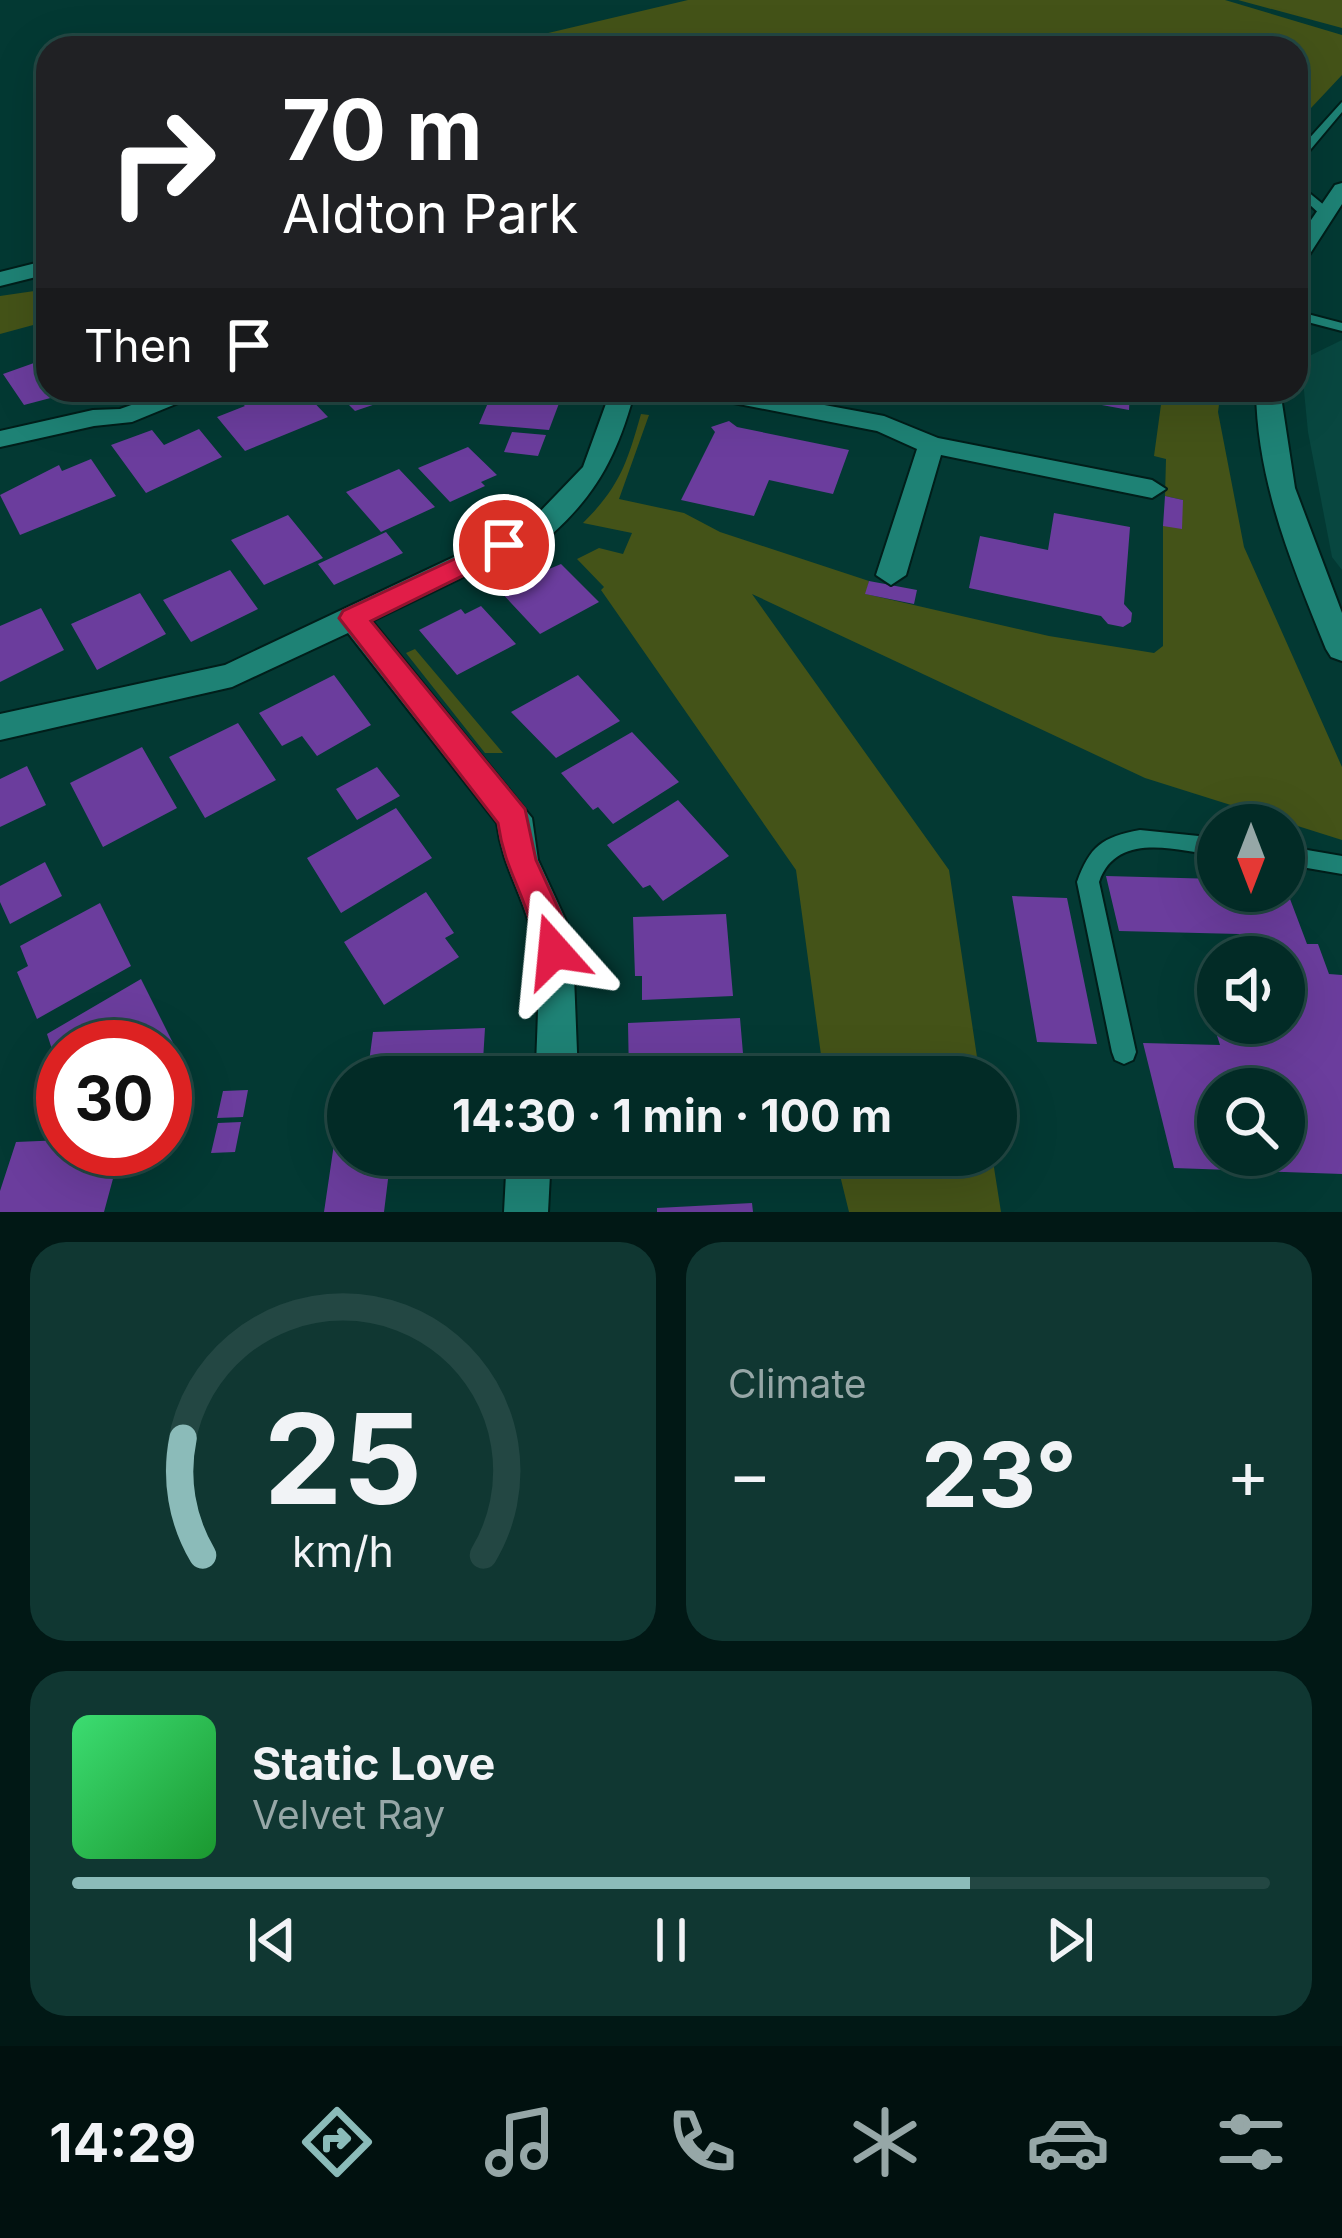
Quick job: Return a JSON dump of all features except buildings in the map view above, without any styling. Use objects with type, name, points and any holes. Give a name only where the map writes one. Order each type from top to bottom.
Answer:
[{"type":"street","points":[[1308,235],[1342,189]]},
{"type":"street","points":[[0,279],[36,270]]},
{"type":"street","points":[[0,439],[93,418],[123,417],[165,402]]},
{"type":"street","points":[[0,727],[232,675],[542,527],[584,491],[603,458],[619,402]]},
{"type":"street","points":[[825,402],[931,445],[1152,489]]},
{"type":"street","points":[[1268,402],[1267,424],[1296,527],[1342,649]]},
{"type":"street","points":[[891,575],[931,445]]},
{"type":"street","points":[[353,618],[514,818],[520,860],[548,923],[554,951],[556,1056]]},
{"type":"street","points":[[526,1212],[528,1176]]},
{"type":"lane","points":[[1308,146],[1342,105]]},
{"type":"lane","points":[[1308,197],[1326,212]]},
{"type":"lane","points":[[1308,318],[1342,327]]},
{"type":"lane","points":[[1124,1052],[1088,882],[1091,863],[1108,848],[1142,837],[1197,844]]},
{"type":"lane","points":[[1305,859],[1342,865]]},
{"type":"shaded area","points":[[1342,340],[1342,570],[1332,557],[1308,432],[1308,357]]},
{"type":"green space","points":[[688,0],[1225,0],[1342,35],[1342,75],[1308,111],[1308,36],[536,36]]},
{"type":"green space","points":[[1238,0],[1342,0],[1342,28]]},
{"type":"green space","points":[[36,291],[36,324],[0,334],[0,296]]},
{"type":"green space","points":[[1161,402],[1219,402],[1244,547],[1342,767],[1342,840],[1305,828],[1305,804],[1228,804],[1145,778],[752,594],[949,870],[977,1056],[821,1056],[796,870],[601,590],[604,587],[577,559],[599,548],[623,554],[632,533],[583,523],[621,473],[641,414],[649,415],[619,499],[684,513],[720,532],[869,581],[866,594],[1049,636],[1154,653],[1163,646],[1163,526],[1183,500],[1165,496],[1166,459],[1154,456]]},
{"type":"green space","points":[[415,649],[503,753],[485,753],[406,653]]},
{"type":"green space","points":[[840,1176],[995,1176],[1001,1212],[849,1212]]},
{"type":"route","points":[[504,545],[353,618],[514,818],[520,860],[548,923],[554,951]]}]
